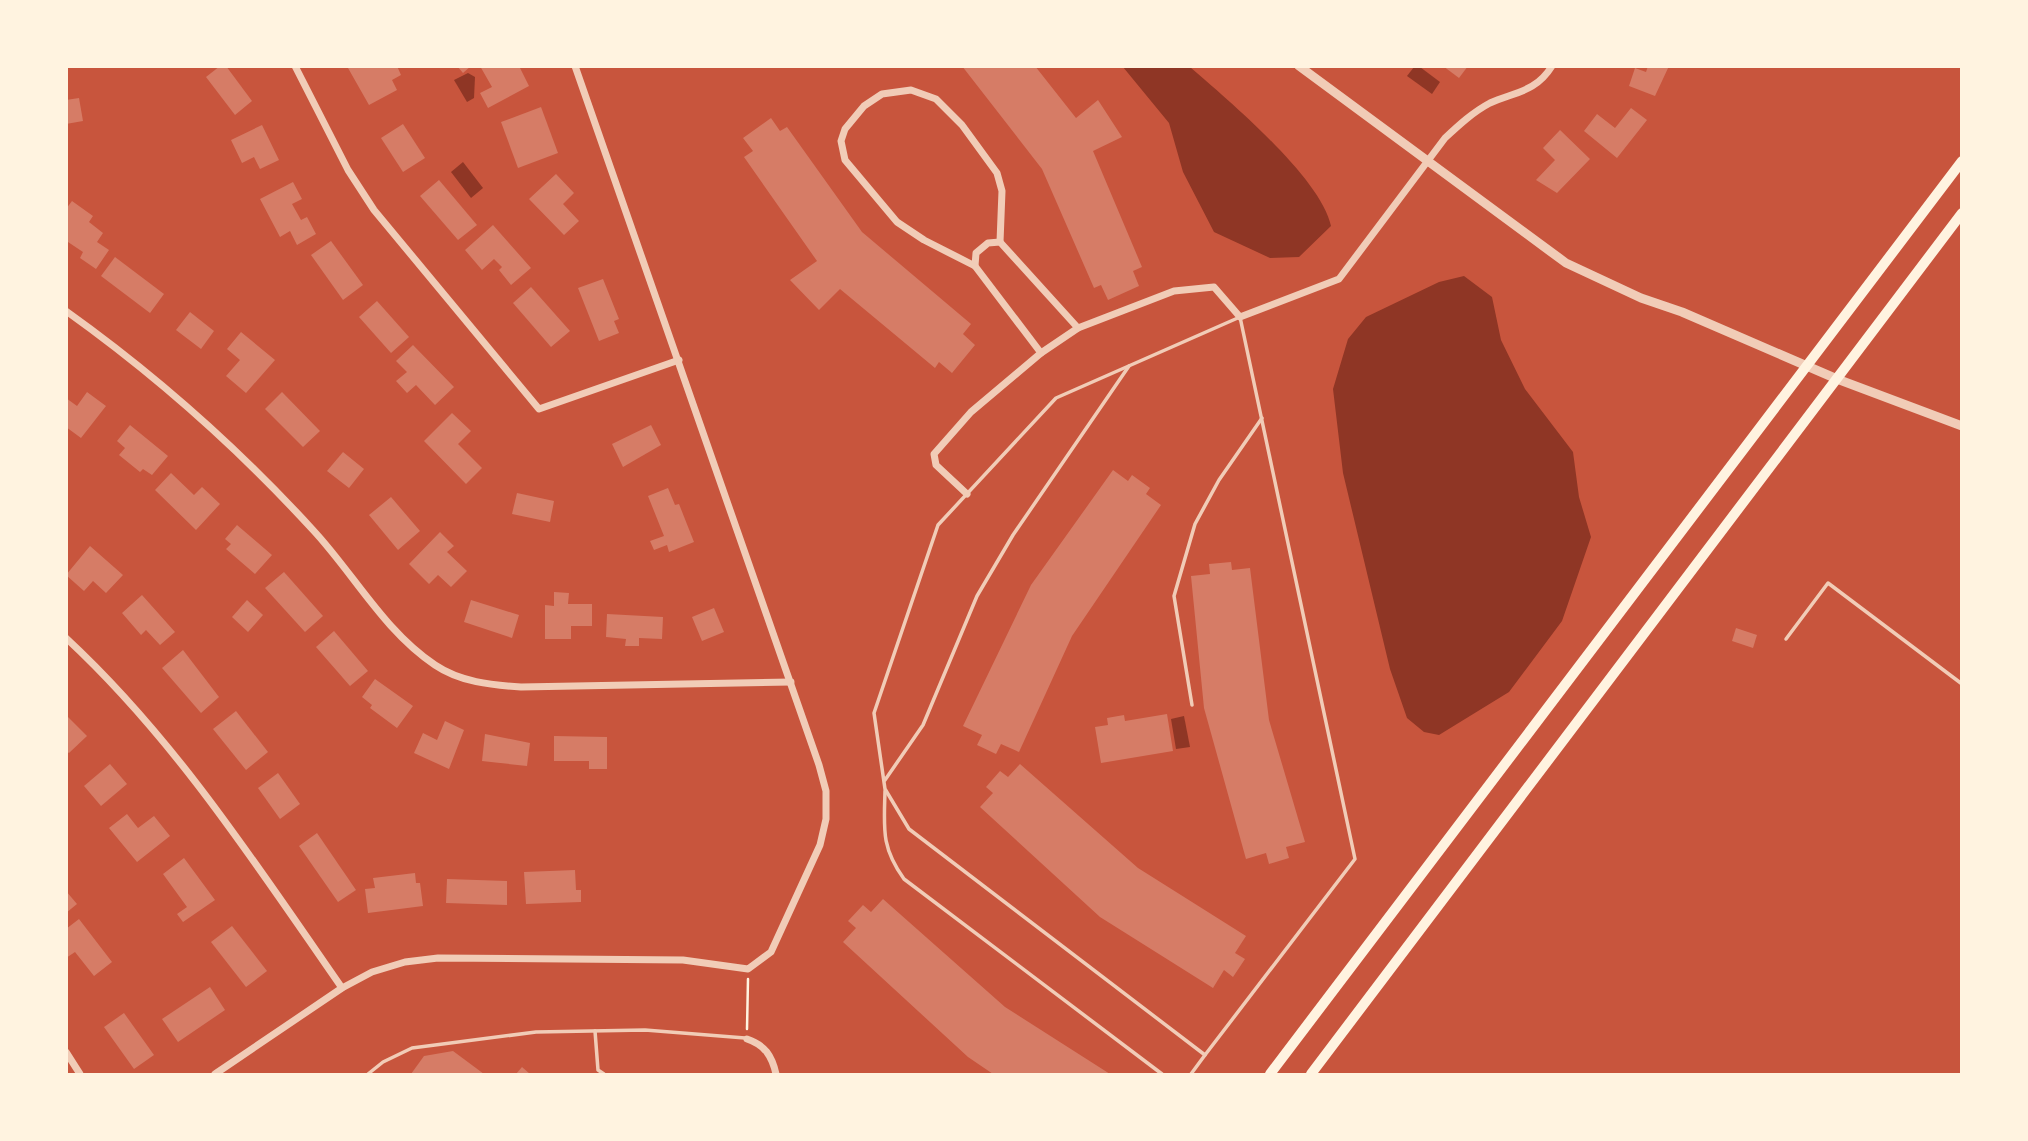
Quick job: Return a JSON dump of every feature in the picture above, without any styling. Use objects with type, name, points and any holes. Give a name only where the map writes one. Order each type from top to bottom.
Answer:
[{"type":"main road","points":[[1270,1074],[1962,161]]},
{"type":"main road","points":[[1311,1074],[1962,213]]},
{"type":"street","points":[[295,66],[348,170],[374,210],[540,409],[679,360]]},
{"type":"street","points":[[215,1074],[342,988],[372,972],[405,962],[438,958],[683,960],[748,969],[771,952],[791,904],[810,871],[826,819],[826,792],[791,682],[575,66]]},
{"type":"street","points":[[1299,66],[1528,237],[1578,269],[1622,290],[1750,339],[1837,379],[1962,426]]},
{"type":"street","points":[[967,494],[936,465],[934,454],[971,412],[1041,353],[1078,328],[1174,291],[1214,287],[1240,317],[1339,279],[1428,161],[1466,118],[1491,103],[1533,88],[1552,66]]},
{"type":"street","points":[[1041,353],[975,266],[924,240],[897,222],[845,160],[841,141],[845,129],[864,106],[882,94],[911,90],[936,99],[945,107],[962,125],[997,173],[1002,191],[1000,242],[1078,328]]},
{"type":"street","points":[[975,266],[976,253],[988,243],[1000,242]]},
{"type":"street","points":[[66,311],[123,351],[198,413],[267,480],[333,551],[393,628],[437,666],[464,678],[521,687],[791,682]]},
{"type":"street","points":[[66,638],[103,672],[164,739],[218,810],[342,988]]},
{"type":"street","points":[[747,1039],[765,1049],[773,1061],[776,1074]]},
{"type":"street","points":[[66,1052],[80,1074]]},
{"type":"lane","points":[[1162,1074],[904,879],[890,859],[884,843],[885,789],[874,713],[938,525],[1056,398],[1240,317],[1355,859],[1191,1074]]},
{"type":"lane","points":[[884,782],[923,725],[983,586],[1013,536],[1129,366]]},
{"type":"lane","points":[[1192,705],[1174,596],[1195,524],[1219,480],[1262,418]]},
{"type":"lane","points":[[1786,639],[1828,583],[1962,684]]},
{"type":"lane","points":[[885,789],[909,829],[1205,1055]]},
{"type":"lane","points":[[368,1074],[383,1062],[412,1048],[536,1032],[645,1030],[747,1039]]},
{"type":"lane","points":[[595,1031],[598,1070],[604,1074]]},
{"type":"path","points":[[747,1039],[748,969]]},
{"type":"shaded area","points":[[1123,67],[1190,67],[1249,119],[1292,163],[1324,207],[1331,226],[1299,257],[1270,258],[1214,232],[1183,172],[1169,123]]},
{"type":"shaded area","points":[[1414,67],[1420,67],[1440,82],[1432,94],[1407,76]]},
{"type":"shaded area","points":[[468,73],[475,77],[474,98],[467,102],[454,80]]},
{"type":"shaded area","points":[[463,162],[483,188],[471,198],[451,172]]},
{"type":"shaded area","points":[[1464,276],[1492,297],[1501,340],[1525,389],[1573,452],[1579,497],[1591,537],[1562,621],[1509,692],[1439,735],[1424,732],[1407,718],[1390,669],[1343,473],[1333,389],[1348,339],[1366,317],[1439,282]]},
{"type":"shaded area","points":[[1184,716],[1190,747],[1176,749],[1171,719]]},
{"type":"building","points":[[220,66],[226,66],[252,101],[235,115],[206,77]]},
{"type":"building","points":[[397,66],[401,75],[392,80],[397,90],[369,105],[348,68]]},
{"type":"building","points":[[457,66],[471,66],[463,73]]},
{"type":"building","points":[[480,66],[519,66],[529,86],[488,108],[480,93],[492,87]]},
{"type":"building","points":[[962,66],[1035,66],[1076,118],[1098,100],[1122,137],[1093,151],[1142,267],[1133,271],[1139,286],[1108,300],[1101,285],[1094,288],[1042,169]]},
{"type":"building","points":[[1443,66],[1468,66],[1459,78]]},
{"type":"building","points":[[1648,66],[1669,66],[1655,96],[1629,86],[1635,68],[1646,72]]},
{"type":"building","points":[[79,98],[83,121],[66,124],[66,100]]},
{"type":"building","points":[[541,107],[558,153],[518,168],[501,122]]},
{"type":"building","points":[[1631,108],[1647,120],[1617,158],[1584,131],[1597,114],[1615,128]]},
{"type":"building","points":[[771,118],[780,131],[787,127],[862,232],[971,324],[963,334],[975,345],[952,373],[939,362],[935,368],[840,289],[819,310],[790,280],[817,261],[744,157],[753,151],[743,138]]},
{"type":"building","points":[[403,124],[425,158],[403,172],[381,138]]},
{"type":"building","points":[[262,125],[279,160],[260,169],[254,157],[242,163],[231,140]]},
{"type":"building","points":[[1560,130],[1590,159],[1557,193],[1536,180],[1555,160],[1543,148]]},
{"type":"building","points":[[556,174],[574,193],[563,204],[579,221],[564,235],[529,199]]},
{"type":"building","points":[[439,180],[477,225],[458,240],[420,196]]},
{"type":"building","points":[[293,182],[302,199],[292,204],[301,220],[307,217],[316,234],[297,245],[290,231],[280,237],[260,199]]},
{"type":"building","points":[[72,201],[93,216],[89,222],[103,233],[97,242],[109,250],[96,269],[80,258],[83,252],[68,242],[66,245],[66,209]]},
{"type":"building","points":[[493,225],[531,268],[511,285],[499,270],[502,267],[494,259],[482,270],[465,250]]},
{"type":"building","points":[[331,241],[363,285],[343,300],[311,255]]},
{"type":"building","points":[[115,257],[164,294],[150,313],[101,276]]},
{"type":"building","points":[[603,279],[619,319],[614,321],[619,333],[599,341],[578,288]]},
{"type":"building","points":[[531,287],[570,331],[551,347],[513,303]]},
{"type":"building","points":[[377,301],[409,337],[391,353],[359,317]]},
{"type":"building","points":[[190,312],[214,331],[201,349],[176,330]]},
{"type":"building","points":[[241,332],[275,360],[246,393],[226,376],[240,360],[227,349]]},
{"type":"building","points":[[413,345],[454,387],[435,405],[416,385],[407,393],[396,381],[407,372],[396,361]]},
{"type":"building","points":[[87,392],[106,406],[81,438],[66,427],[66,398],[77,406]]},
{"type":"building","points":[[282,392],[320,431],[303,447],[265,409]]},
{"type":"building","points":[[452,413],[471,431],[458,444],[482,468],[466,484],[424,441]]},
{"type":"building","points":[[130,425],[168,456],[152,475],[143,469],[140,472],[119,455],[125,448],[117,441]]},
{"type":"building","points":[[651,425],[661,445],[623,467],[612,444]]},
{"type":"building","points":[[343,452],[364,469],[349,488],[327,471]]},
{"type":"building","points":[[1113,470],[1128,481],[1132,475],[1150,488],[1146,494],[1161,505],[1072,636],[1019,752],[1001,744],[996,754],[977,745],[982,735],[963,726],[1031,585]]},
{"type":"building","points":[[171,473],[194,495],[202,487],[220,504],[196,530],[155,490]]},
{"type":"building","points":[[668,488],[675,505],[679,504],[694,542],[669,552],[667,545],[654,550],[650,541],[664,536],[648,496]]},
{"type":"building","points":[[517,493],[554,501],[550,522],[512,514]]},
{"type":"building","points":[[391,497],[420,531],[398,550],[369,515]]},
{"type":"building","points":[[237,525],[272,555],[255,574],[226,549],[231,544],[225,539]]},
{"type":"building","points":[[440,532],[454,546],[447,552],[467,571],[451,587],[438,575],[429,584],[409,564]]},
{"type":"building","points":[[90,546],[123,575],[106,593],[93,581],[84,591],[66,575]]},
{"type":"building","points":[[1231,562],[1232,570],[1250,568],[1269,720],[1305,842],[1286,847],[1289,858],[1269,864],[1266,853],[1246,859],[1204,708],[1191,576],[1210,574],[1209,564]]},
{"type":"building","points":[[284,572],[323,616],[305,632],[265,588]]},
{"type":"building","points":[[554,592],[569,593],[568,604],[592,604],[592,626],[571,626],[571,639],[545,639],[545,605],[554,606]]},
{"type":"building","points":[[142,595],[175,632],[160,645],[146,630],[141,635],[122,613]]},
{"type":"building","points":[[247,600],[263,615],[248,632],[232,617]]},
{"type":"building","points":[[471,600],[519,615],[512,638],[464,622]]},
{"type":"building","points":[[714,608],[724,632],[702,641],[692,617]]},
{"type":"building","points":[[607,614],[663,617],[662,639],[639,638],[639,646],[625,646],[626,639],[606,637]]},
{"type":"building","points":[[1736,628],[1757,635],[1753,648],[1732,641]]},
{"type":"building","points":[[334,631],[368,671],[350,686],[316,647]]},
{"type":"building","points":[[183,650],[219,697],[201,713],[162,668]]},
{"type":"building","points":[[375,679],[413,706],[397,728],[370,708],[372,705],[362,697]]},
{"type":"building","points":[[236,711],[268,752],[246,770],[213,729]]},
{"type":"building","points":[[1167,714],[1173,751],[1101,763],[1095,727],[1108,725],[1107,718],[1124,715],[1125,721]]},
{"type":"building","points":[[66,715],[87,736],[69,753],[66,751]]},
{"type":"building","points":[[445,721],[464,730],[449,769],[414,753],[423,733],[437,740]]},
{"type":"building","points":[[485,734],[530,743],[527,766],[482,761]]},
{"type":"building","points":[[554,736],[607,737],[607,769],[589,769],[589,761],[554,761]]},
{"type":"building","points":[[110,764],[127,784],[101,806],[84,786]]},
{"type":"building","points":[[1020,764],[1138,868],[1246,936],[1235,953],[1245,959],[1233,977],[1224,970],[1213,988],[1100,917],[980,807],[993,793],[986,787],[1000,771],[1008,777]]},
{"type":"building","points":[[278,773],[300,804],[280,819],[258,788]]},
{"type":"building","points":[[127,814],[138,828],[154,816],[170,836],[137,862],[109,828]]},
{"type":"building","points":[[317,833],[356,890],[338,902],[299,846]]},
{"type":"building","points":[[184,858],[215,900],[183,922],[177,914],[187,907],[163,874]]},
{"type":"building","points":[[575,870],[576,890],[581,890],[581,902],[526,904],[524,872]]},
{"type":"building","points":[[415,873],[416,883],[420,883],[423,906],[368,913],[365,889],[375,888],[373,878]]},
{"type":"building","points":[[447,879],[507,881],[507,905],[446,903]]},
{"type":"building","points":[[66,891],[77,904],[66,913]]},
{"type":"building","points":[[883,899],[1005,1007],[1110,1074],[993,1074],[968,1057],[843,942],[856,928],[848,921],[863,905],[871,912]]},
{"type":"building","points":[[79,919],[112,962],[94,976],[75,952],[66,958],[66,929]]},
{"type":"building","points":[[232,926],[267,971],[246,987],[211,942]]},
{"type":"building","points":[[210,987],[225,1010],[178,1042],[162,1019]]},
{"type":"building","points":[[124,1013],[154,1055],[134,1069],[104,1027]]},
{"type":"building","points":[[453,1051],[484,1074],[411,1074],[424,1056]]},
{"type":"building","points":[[522,1067],[530,1074],[516,1074]]}]
